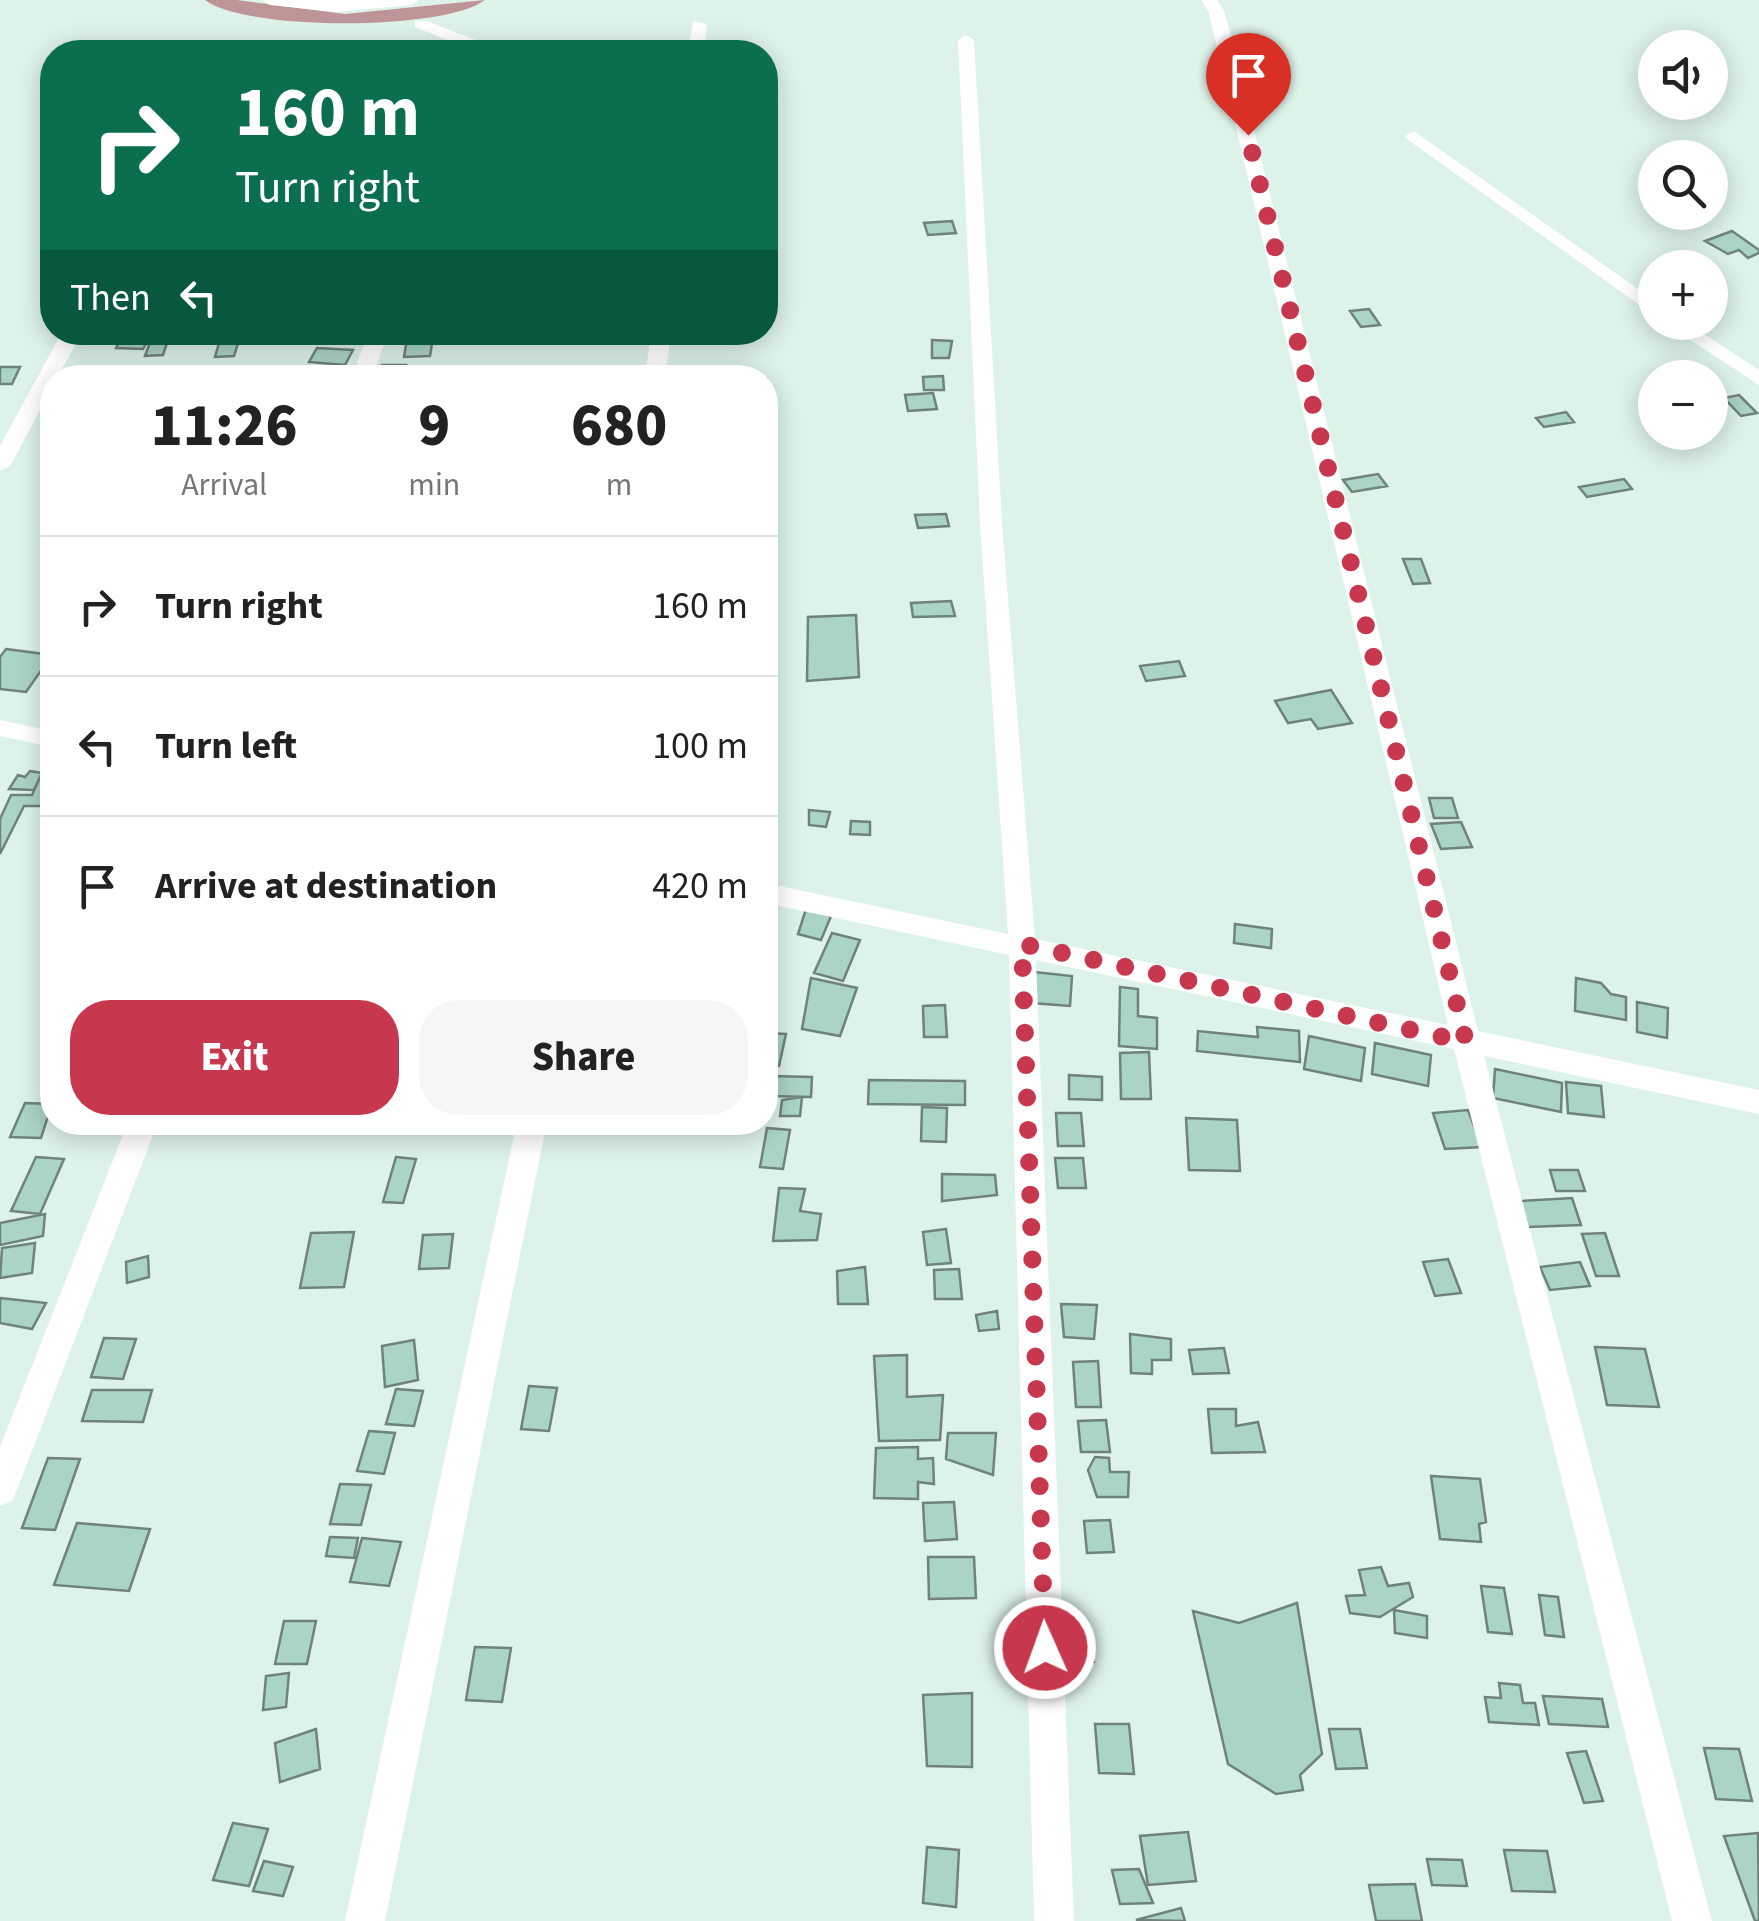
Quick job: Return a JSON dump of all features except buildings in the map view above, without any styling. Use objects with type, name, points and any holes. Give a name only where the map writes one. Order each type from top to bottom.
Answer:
[{"type":"street","points":[[270,0],[336,7],[412,0]]},
{"type":"street","points":[[1209,0],[1217,12],[1248,135],[1466,1042],[1692,1921]]},
{"type":"street","points":[[421,24],[461,40]]},
{"type":"street","points":[[698,40],[700,24]]},
{"type":"street","points":[[966,40],[991,523],[1022,944],[1054,1921]]},
{"type":"street","points":[[1414,136],[1638,298]]},
{"type":"street","points":[[1699,340],[1759,379]]},
{"type":"street","points":[[0,465],[40,391]]},
{"type":"street","points":[[0,728],[40,736]]},
{"type":"street","points":[[778,896],[1759,1102]]},
{"type":"street","points":[[0,1490],[137,1135]]},
{"type":"street","points":[[364,1921],[529,1135]]},
{"type":"waterway","points":[[213,0],[283,14],[345,19],[407,15],[477,0]]},
{"type":"route","points":[[1045,1648],[1022,944],[1466,1042],[1248,135]]}]
